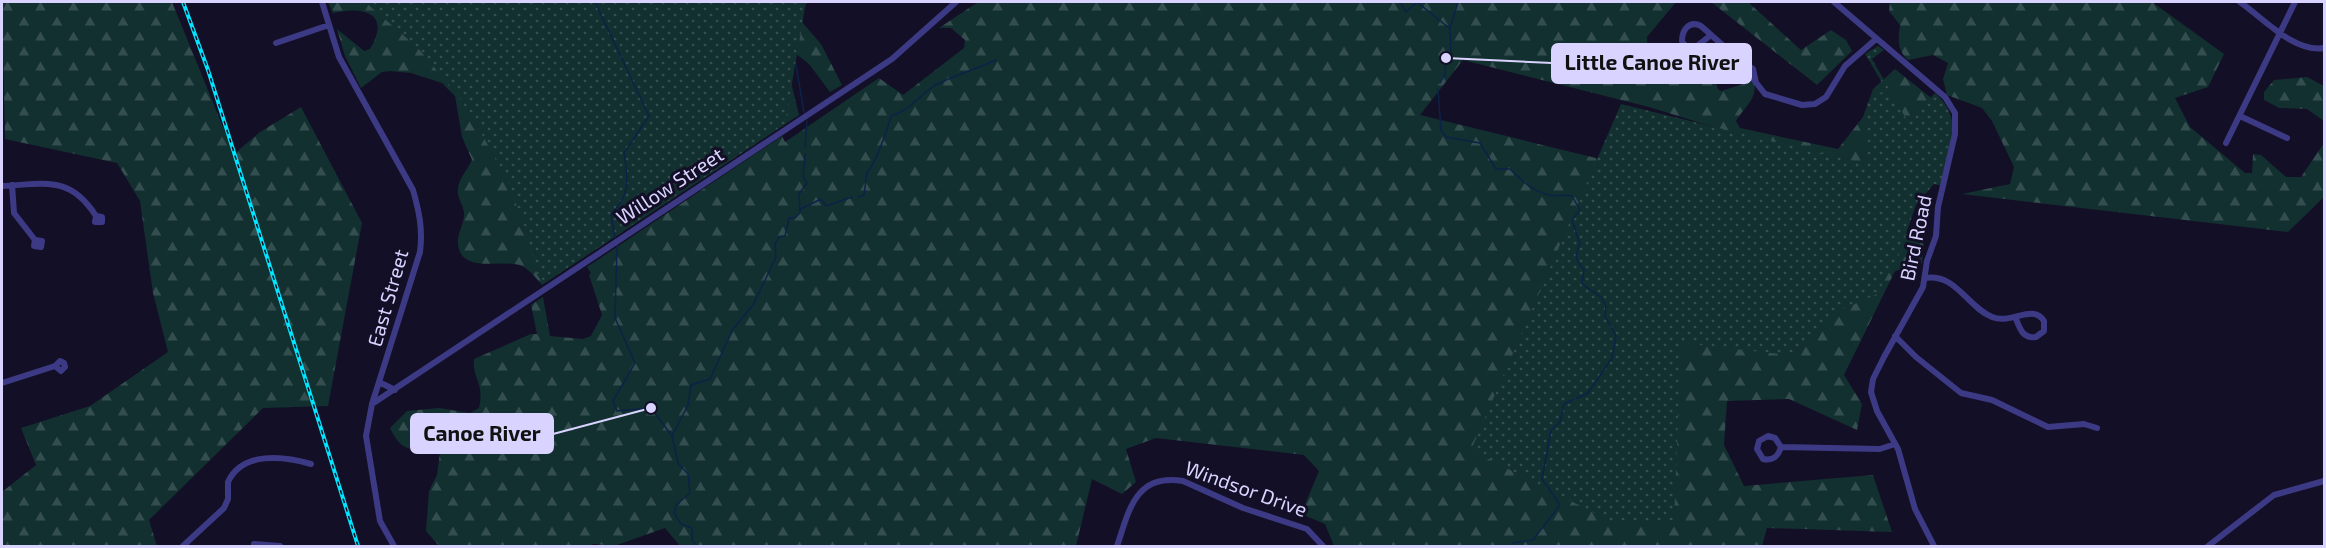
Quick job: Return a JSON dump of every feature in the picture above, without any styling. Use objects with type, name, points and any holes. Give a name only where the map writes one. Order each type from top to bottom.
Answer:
[{"type":"street","name":"East Street","points":[[322,2],[348,75],[413,190],[420,212],[422,234],[420,252],[372,404],[366,436],[367,454],[380,520],[394,546]]},
{"type":"street","name":"Willow Street","points":[[372,404],[892,59],[957,2]]},
{"type":"street","name":"Bird Road","points":[[1834,2],[1945,98],[1956,119],[1952,154],[1939,203],[1935,240],[1927,261],[1920,297],[1894,336],[1873,379],[1871,392],[1877,411],[1895,444],[1915,509],[1934,546]]},
{"type":"street","points":[[2240,2],[2307,48],[2325,48]]},
{"type":"street","points":[[2226,143],[2295,2]]},
{"type":"street","points":[[1711,35],[1693,48],[1686,47],[1682,41],[1686,29],[1693,24],[1699,25],[1753,69],[1755,83],[1770,97],[1802,105],[1815,104],[1830,94],[1846,64],[1876,39]]},
{"type":"street","points":[[276,43],[329,25]]},
{"type":"street","points":[[2240,116],[2287,138]]},
{"type":"street","points":[[12,185],[16,218],[34,240]]},
{"type":"street","points":[[2,186],[52,185],[69,188],[82,196],[96,216]]},
{"type":"street","points":[[1925,278],[1945,279],[1993,318],[2016,318],[2030,313],[2038,314],[2044,321],[2044,331],[2036,337],[2027,337],[2021,332],[2016,318]]},
{"type":"street","points":[[1894,336],[1961,393],[1992,400],[2048,427],[2084,424],[2097,428]]},
{"type":"street","points":[[2,383],[56,366]]},
{"type":"street","points":[[380,382],[395,390]]},
{"type":"street","points":[[1781,447],[1880,449],[1895,444]]},
{"type":"street","points":[[183,546],[224,508],[228,499],[228,482],[242,465],[256,459],[269,458],[311,464]]},
{"type":"street","name":"Windsor Drive","points":[[1117,546],[1138,493],[1152,484],[1171,479],[1183,481],[1254,512],[1303,527],[1315,535],[1323,546]]},
{"type":"street","points":[[2208,546],[2274,495],[2325,481]]},
{"type":"street","points":[[254,544],[280,546]]},
{"type":"green space","points":[[2,2],[172,2],[234,154],[260,132],[301,107],[362,223],[328,406],[263,408],[149,520],[157,546],[2,546],[2,492],[36,465],[21,428],[90,406],[168,352],[153,293],[140,201],[117,163],[5,139]]},
{"type":"green space","points":[[328,2],[809,2],[805,5],[801,21],[821,44],[842,85],[830,92],[809,64],[796,54],[787,66],[799,115],[542,285],[522,266],[484,264],[466,259],[461,254],[458,240],[464,213],[458,189],[460,180],[472,160],[462,137],[455,96],[442,83],[411,73],[390,71],[382,72],[361,88],[345,56],[337,29],[364,51],[370,49],[376,37],[378,27],[376,20],[371,14],[354,10],[333,13]]},
{"type":"green space","points":[[365,2],[806,2],[785,124],[546,282],[537,275],[526,231],[507,180],[474,120],[456,93],[417,47]]},
{"type":"green space","points":[[978,2],[1676,2],[1647,37],[1648,58],[1663,73],[1672,74],[1697,64],[1713,73],[1718,89],[1721,91],[1750,82],[1754,83],[1754,94],[1736,121],[1740,128],[1838,149],[1863,117],[1873,89],[1895,69],[1945,109],[1937,181],[1733,133],[1649,107],[1463,60],[1420,115],[1924,238],[1922,263],[1895,271],[1844,375],[1862,404],[1857,430],[1789,399],[1727,401],[1724,445],[1744,486],[1873,475],[1892,532],[1767,528],[1762,546],[1334,546],[1325,524],[1301,514],[1319,471],[1304,455],[1156,438],[1126,449],[1136,482],[1122,494],[1092,479],[1076,546],[680,546],[665,528],[614,546],[594,544],[586,546],[439,546],[426,531],[429,491],[437,475],[440,452],[409,449],[399,442],[390,428],[407,411],[439,408],[470,413],[479,408],[480,387],[474,359],[531,334],[537,334],[531,305],[543,297],[550,336],[583,339],[591,336],[602,315],[589,275],[591,273],[587,267],[782,136],[785,142],[879,78],[903,95],[964,48],[965,40],[951,28],[939,28]]},
{"type":"green space","points":[[1711,2],[1748,2],[1801,50],[1831,30],[1846,40],[1852,51],[1817,85]]},
{"type":"green space","points":[[1890,2],[2152,2],[2224,54],[2208,87],[2175,98],[2190,127],[2245,173],[2252,173],[2253,154],[2261,155],[2286,177],[2301,177],[2324,143],[2324,197],[2288,232],[1962,194],[2010,184],[2014,167],[1992,121],[1982,108],[1947,95],[1943,79],[1948,63],[1933,55],[1908,60],[1904,56],[1899,44],[1900,25],[1889,11]]},
{"type":"green space","points":[[1878,46],[1884,50],[1872,59],[1908,122],[1935,93],[1950,114],[1953,136],[1942,186],[1934,184],[1916,205],[1898,257],[1877,294],[1841,310],[1789,355],[1681,343],[1674,522],[1612,522],[1471,450],[1621,104],[1866,164],[1867,103],[1886,89],[1865,54]]},
{"type":"green space","points":[[2307,77],[2324,86],[2324,121],[2307,109],[2279,108],[2264,100],[2264,92],[2274,80]]},
{"type":"waterway","points":[[595,2],[649,116],[624,153],[625,193],[611,214],[615,238]]},
{"type":"waterway","points":[[1400,2],[1406,12],[1417,2],[1449,28]]},
{"type":"waterway","points":[[1440,83],[1445,74],[1446,58],[1451,54],[1450,28],[1458,2]]},
{"type":"waterway","points":[[858,197],[864,195],[867,172],[877,155],[891,116],[903,111],[940,83],[996,60]]},
{"type":"waterway","points":[[796,65],[804,112]]},
{"type":"waterway","points":[[1438,89],[1441,130],[1446,137],[1480,143],[1496,169],[1510,169],[1537,191],[1552,196],[1572,196],[1580,210],[1572,220],[1580,244],[1576,258],[1584,270],[1582,284],[1601,297],[1606,306],[1605,316],[1616,336],[1612,358],[1588,393],[1564,404],[1560,422],[1551,430],[1542,479],[1560,505],[1533,540],[1512,543],[1512,546]]},
{"type":"waterway","points":[[805,147],[807,121]]},
{"type":"waterway","points":[[672,436],[688,405],[691,385],[710,379],[733,329],[753,305],[776,257],[775,244],[779,237],[785,236],[789,218],[795,218],[800,213],[799,194],[807,183],[803,177],[805,154]]},
{"type":"waterway","points":[[801,209],[821,199],[826,206],[852,197]]},
{"type":"waterway","points":[[617,245],[615,318],[635,363],[613,401],[617,411],[651,408],[672,436],[678,463],[688,474],[690,493],[676,505],[674,513],[681,524],[692,528],[692,540],[697,546]]},
{"type":"railway","points":[[183,2],[208,70],[358,546]]},
{"type":"place","name":"Little Canoe River","points":[[1446,58]]},
{"type":"place","name":"Canoe River","points":[[651,408]]}]
